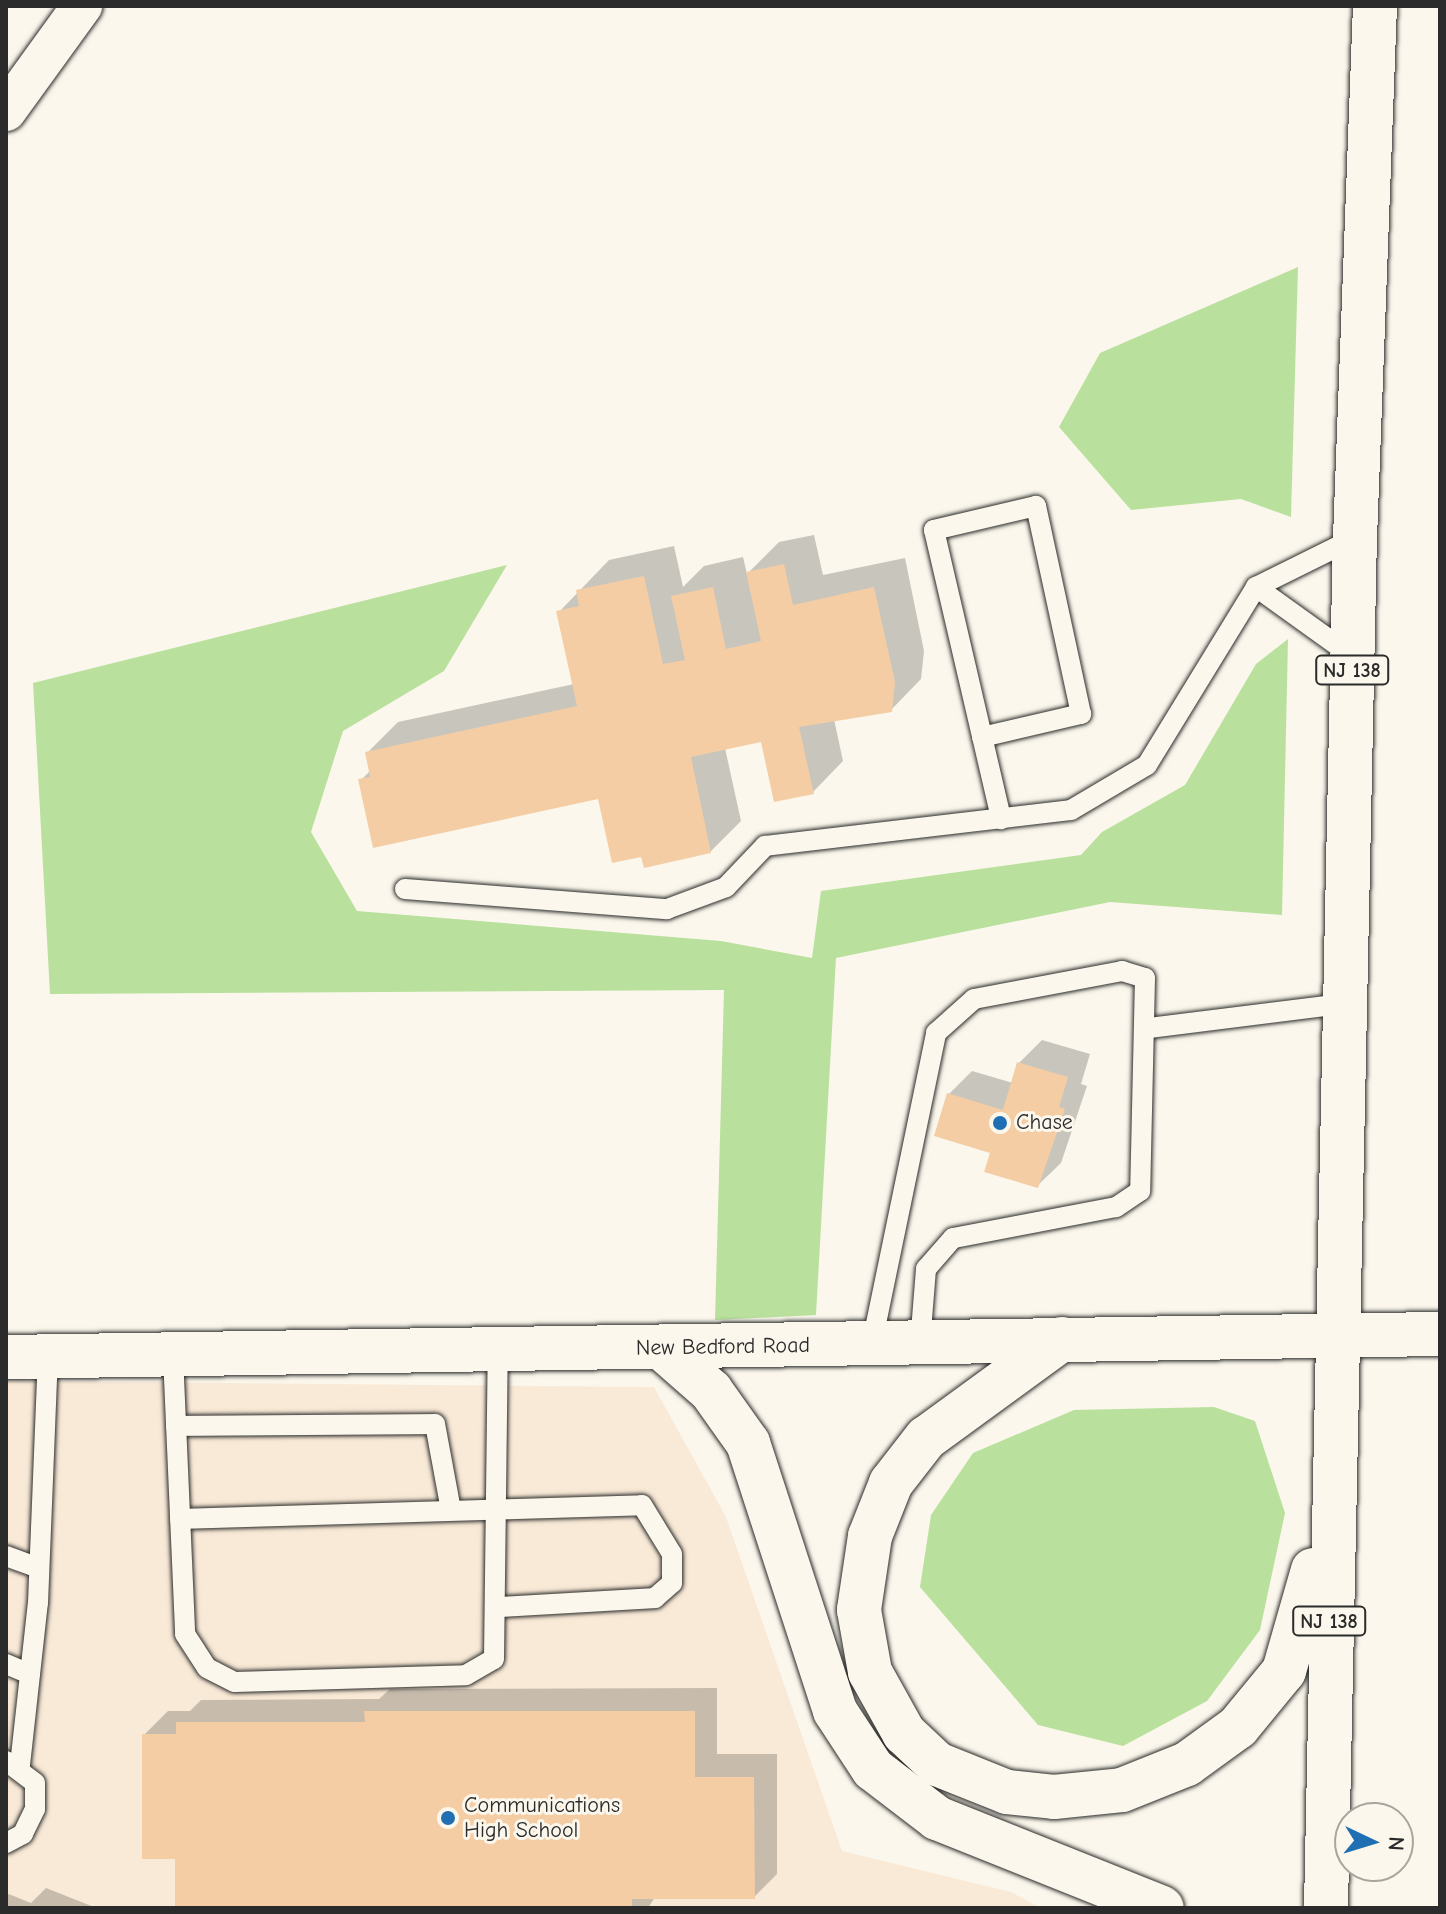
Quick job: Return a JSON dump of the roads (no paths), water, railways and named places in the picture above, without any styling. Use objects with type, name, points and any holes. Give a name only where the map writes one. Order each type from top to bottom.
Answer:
[{"type":"main road","name":"NJ 138","points":[[1326,1908],[1331,1490],[1355,538],[1375,6]]},
{"type":"main road","name":"New Bedford Road","points":[[27,1357],[1440,1334]]},
{"type":"main road","points":[[1062,1339],[926,1438],[891,1483],[870,1536],[859,1610],[870,1672],[904,1733],[937,1764],[1007,1792],[1088,1796],[1156,1780],[1216,1745],[1284,1671],[1331,1490]]},
{"type":"main road","points":[[663,1349],[711,1391],[748,1443],[835,1711],[873,1769],[937,1818],[1162,1908]]},
{"type":"street","points":[[6,111],[82,6]]},
{"type":"lane","points":[[982,737],[1081,714],[1036,506],[934,530],[1001,819]]},
{"type":"lane","points":[[405,889],[667,909],[726,887],[765,846],[1071,810],[1147,765],[1256,587],[1355,538]]},
{"type":"lane","points":[[1256,587],[1352,656]]},
{"type":"lane","points":[[872,1343],[936,1033],[974,999],[1122,971],[1145,978],[1149,1028],[1146,1168],[1140,1191],[1116,1207],[953,1238],[926,1269],[920,1343]]},
{"type":"lane","points":[[1149,1028],[1343,1004]]},
{"type":"lane","points":[[173,1355],[185,1634],[207,1668],[235,1682],[466,1675],[494,1659],[498,1351]]},
{"type":"lane","points":[[6,1843],[23,1834],[35,1809],[35,1783],[13,1763],[30,1674],[37,1567],[27,1357]]},
{"type":"lane","points":[[176,1426],[435,1424],[451,1510]]},
{"type":"lane","points":[[180,1519],[642,1505],[672,1554],[672,1583],[655,1598],[497,1607]]},
{"type":"lane","points":[[6,1556],[37,1567]]},
{"type":"lane","points":[[6,1664],[30,1674]]},
{"type":"place","name":"Chase","points":[[1000,1123]]},
{"type":"place","name":"Communications High School","points":[[448,1818]]}]
